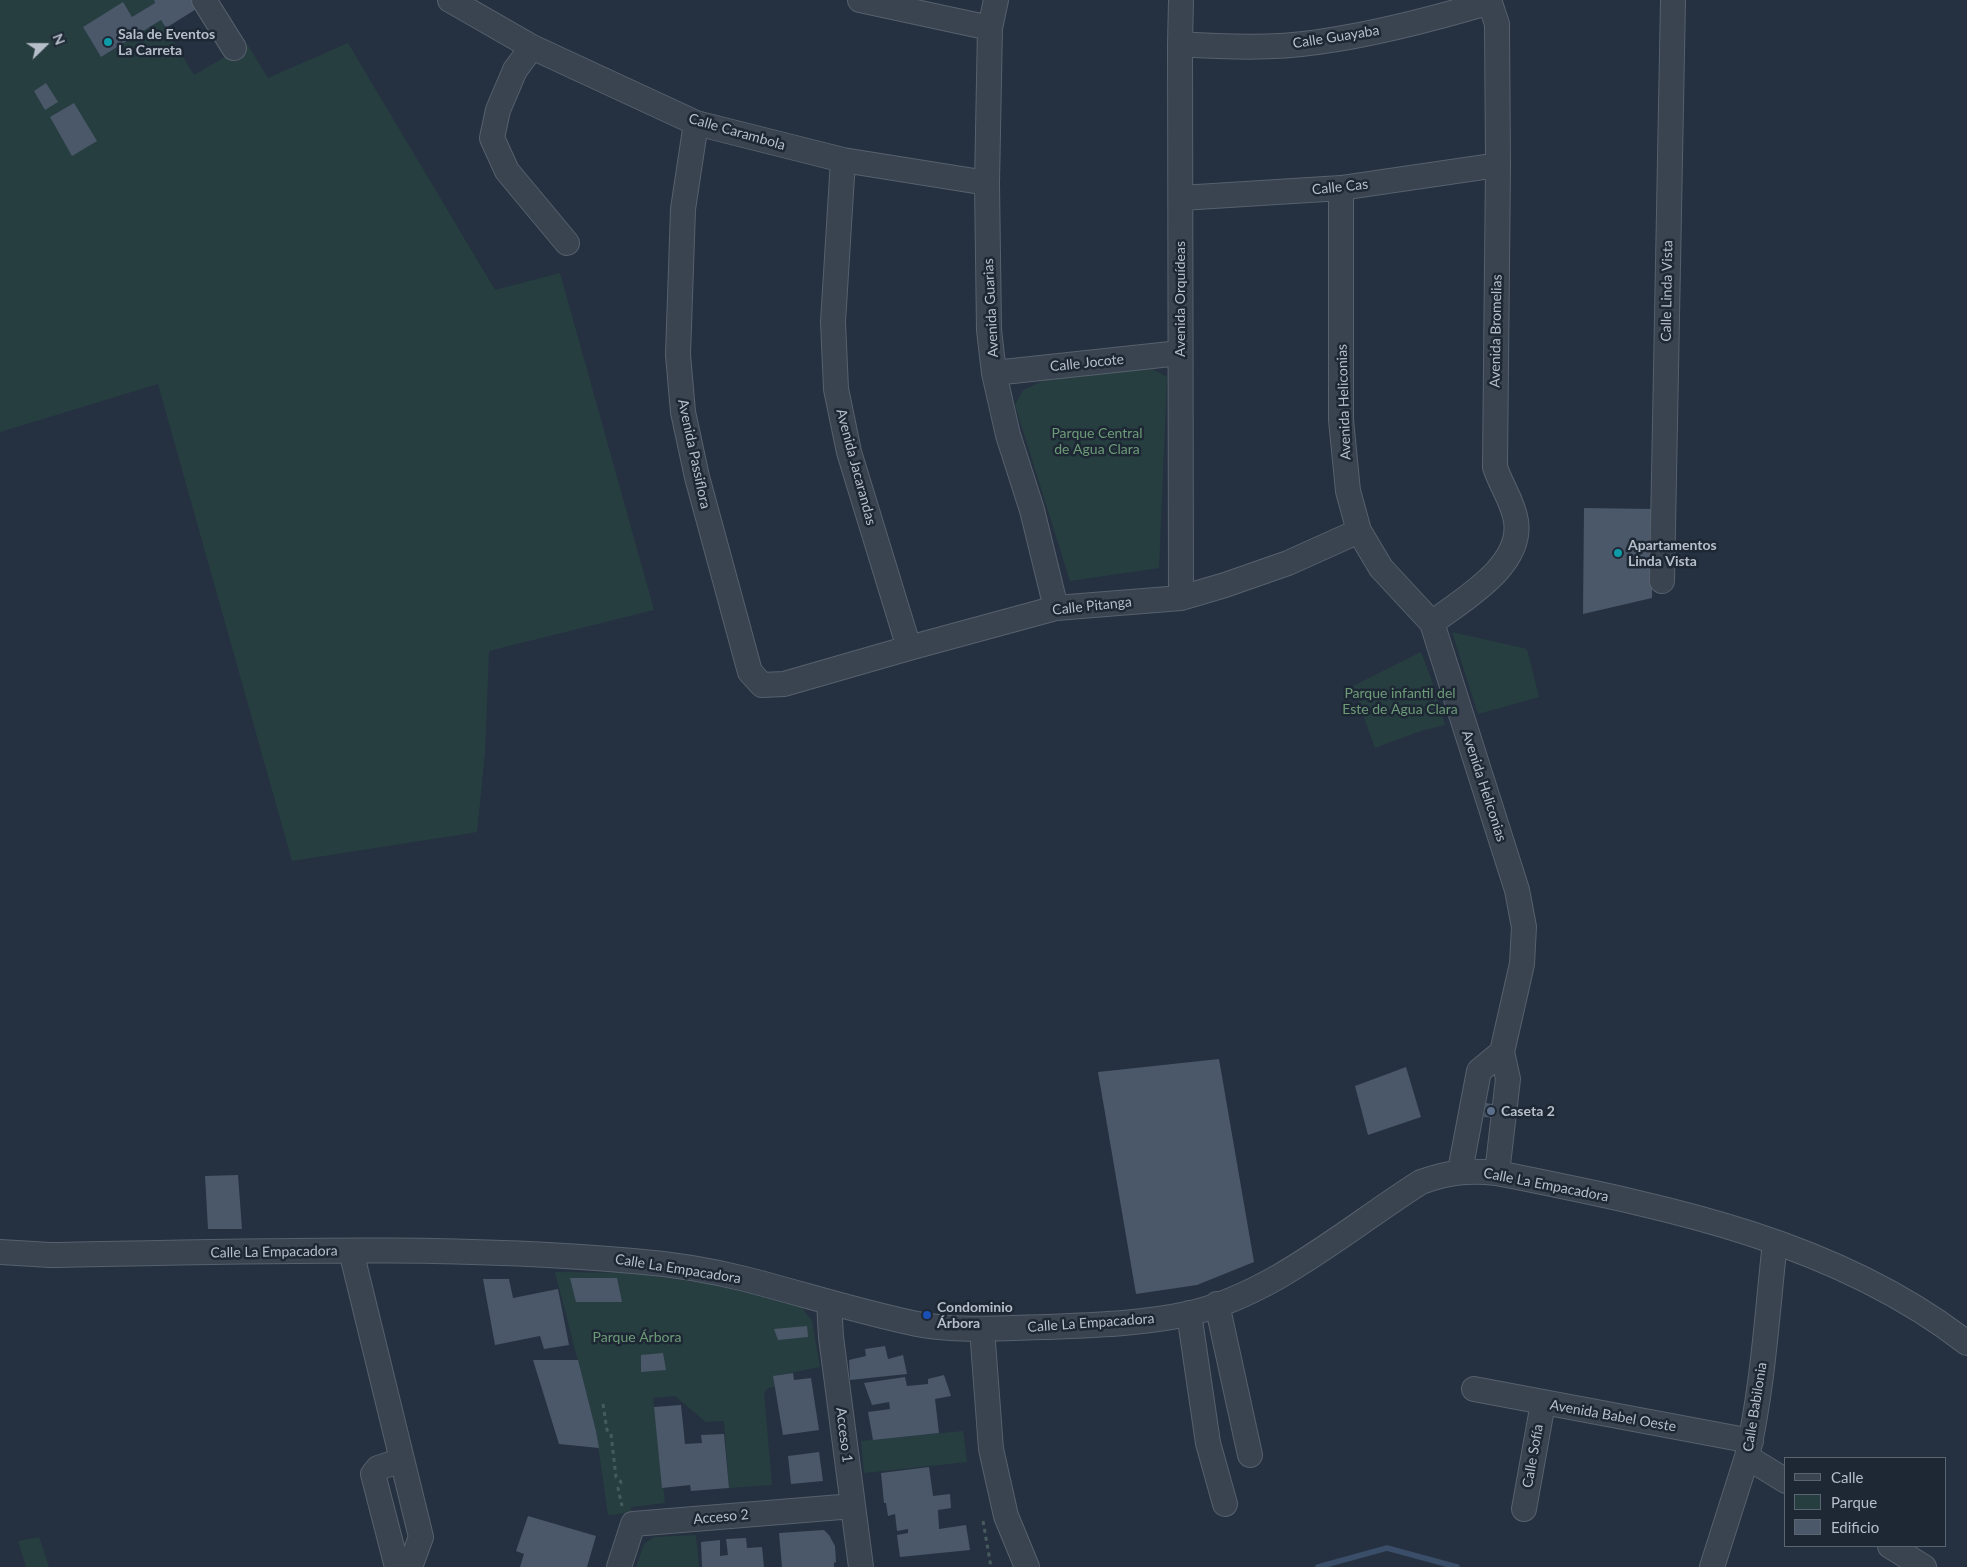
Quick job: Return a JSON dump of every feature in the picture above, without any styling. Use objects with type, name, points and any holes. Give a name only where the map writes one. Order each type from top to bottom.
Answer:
[{"type":"street","points":[[204,0],[234,48]]},
{"type":"street","name":"Calle Carambola","points":[[450,0],[532,47],[696,123],[843,160],[988,183]]},
{"type":"street","points":[[860,0],[990,28]]},
{"type":"street","name":"Avenida Guarias","points":[[996,0],[990,28],[989,330],[994,373],[1008,435],[1032,510],[1056,608]]},
{"type":"street","name":"Avenida Orquídeas","points":[[1181,598],[1180,44],[1182,0]]},
{"type":"street","name":"Calle Linda Vista","points":[[1662,581],[1673,0]]},
{"type":"street","name":"Calle Guayaba","points":[[1180,44],[1240,47],[1317,43],[1425,22],[1489,1]]},
{"type":"street","name":"Avenida Bromelias","points":[[1432,623],[1488,580],[1507,560],[1515,543],[1516,522],[1510,501],[1500,483],[1495,467],[1498,165],[1497,24],[1489,1]]},
{"type":"street","points":[[532,47],[515,70],[498,110],[492,138],[507,171],[567,243]]},
{"type":"street","name":"Avenida Passiflora","points":[[696,123],[683,208],[678,355],[683,412],[697,477],[750,672],[762,685]]},
{"type":"street","name":"Avenida Jacarandas","points":[[843,160],[833,322],[836,388],[849,452],[909,648]]},
{"type":"street","name":"Calle Cas","points":[[1181,198],[1341,188],[1498,165]]},
{"type":"street","name":"Avenida Heliconias","points":[[1341,188],[1341,420],[1348,491],[1359,530],[1381,568],[1432,623],[1517,890],[1524,927],[1522,964],[1502,1052],[1508,1079],[1497,1173]]},
{"type":"street","name":"Calle Jocote","points":[[994,373],[1180,353]]},
{"type":"street","name":"Calle Pitanga","points":[[762,685],[784,684],[1056,608],[1181,598],[1226,586],[1288,563],[1359,530]]},
{"type":"street","points":[[1460,1171],[1479,1071],[1502,1052]]},
{"type":"street","name":"Calle La Empacadora","points":[[0,1252],[50,1255],[351,1251],[545,1254],[646,1262],[701,1270],[744,1279],[919,1324],[945,1328],[982,1329],[1116,1323],[1189,1313],[1246,1292],[1294,1267],[1421,1182],[1442,1174],[1460,1171],[1497,1173],[1674,1210],[1775,1242],[1819,1258],[1873,1283],[1964,1335]]},
{"type":"street","name":"Calle Babilonia","points":[[1713,1567],[1749,1449],[1760,1383],[1775,1242]]},
{"type":"street","points":[[351,1251],[421,1537],[410,1567]]},
{"type":"street","name":"Acceso 1","points":[[829,1302],[831,1337],[861,1567]]},
{"type":"street","points":[[1217,1304],[1250,1455]]},
{"type":"street","points":[[1189,1313],[1208,1443],[1225,1504]]},
{"type":"street","points":[[982,1329],[991,1449],[1006,1516],[1027,1567]]},
{"type":"street","name":"Avenida Babel Oeste","points":[[1474,1389],[1749,1449]]},
{"type":"street","name":"Calle Sofía","points":[[1524,1509],[1543,1403]]},
{"type":"street","points":[[1749,1449],[1784,1479]]},
{"type":"street","points":[[397,1567],[372,1474],[378,1468],[402,1460]]},
{"type":"street","name":"Acceso 2","points":[[619,1567],[633,1524],[853,1506]]},
{"type":"street","points":[[1892,1547],[1924,1567]]},
{"type":"path","points":[[603,1404],[607,1430],[611,1434],[616,1477],[621,1482],[618,1488],[624,1514]]},
{"type":"green space","points":[[0,0],[154,0],[155,3],[132,17],[123,3],[83,27],[101,57],[161,20],[194,75],[247,44],[268,78],[348,43],[495,290],[560,273],[654,610],[489,651],[485,752],[477,832],[292,861],[158,384],[0,432]]},
{"type":"green space","name":"Parque Central de Agua Clara","points":[[1149,367],[1167,377],[1159,568],[1070,581],[1015,405],[1023,390],[1045,380]]},
{"type":"green space","points":[[1452,632],[1527,649],[1539,697],[1478,714]]},
{"type":"green space","name":"Parque infantil del Este de Agua Clara","points":[[1421,652],[1445,725],[1421,731],[1375,748],[1353,686]]},
{"type":"green space","name":"Parque Árbora","points":[[555,1272],[631,1273],[710,1284],[801,1306],[812,1321],[820,1367],[774,1376],[775,1387],[768,1388],[764,1393],[772,1485],[729,1488],[724,1421],[706,1422],[675,1396],[653,1398],[665,1503],[631,1507],[631,1513],[608,1515],[596,1431]]},
{"type":"green space","points":[[963,1431],[967,1462],[864,1473],[861,1441]]},
{"type":"green space","points":[[696,1535],[699,1567],[636,1567],[644,1544],[654,1537]]},
{"type":"green space","points":[[39,1537],[49,1567],[26,1567],[18,1541]]},
{"type":"building","name":"Sala de Eventos La Carreta","points":[[154,0],[198,0],[201,6],[166,28],[161,20],[101,57],[83,27],[123,2],[132,17],[155,3]]},
{"type":"building","points":[[46,83],[58,102],[45,110],[34,91]]},
{"type":"building","points":[[74,103],[97,141],[72,156],[50,117]]},
{"type":"building","name":"Apartamentos Linda Vista","points":[[1584,508],[1653,509],[1652,598],[1583,614]]},
{"type":"building","points":[[1219,1059],[1254,1262],[1197,1285],[1136,1294],[1098,1072]]},
{"type":"building","points":[[1406,1067],[1421,1117],[1368,1135],[1355,1086]]},
{"type":"building","name":"Caseta 2","points":[[1486,1103],[1498,1105],[1496,1118],[1484,1117]]},
{"type":"building","points":[[238,1175],[242,1229],[208,1229],[205,1176]]},
{"type":"building","points":[[570,1278],[617,1278],[622,1302],[576,1302]]},
{"type":"building","points":[[483,1279],[509,1279],[513,1298],[558,1289],[569,1345],[544,1349],[540,1336],[495,1345]]},
{"type":"building","points":[[807,1326],[808,1337],[778,1340],[774,1329]]},
{"type":"building","points":[[885,1346],[888,1359],[903,1355],[907,1374],[850,1380],[849,1360],[866,1356],[865,1349]]},
{"type":"building","points":[[663,1353],[666,1370],[641,1372],[641,1355]]},
{"type":"building","points":[[533,1360],[578,1360],[599,1448],[559,1444]]},
{"type":"building","points":[[793,1373],[794,1380],[811,1378],[819,1430],[783,1435],[773,1376]]},
{"type":"building","points":[[944,1375],[951,1396],[935,1399],[939,1433],[873,1440],[868,1412],[890,1409],[889,1402],[872,1405],[864,1383],[905,1377],[907,1386],[928,1384],[928,1379]]},
{"type":"building","points":[[681,1405],[685,1444],[702,1443],[701,1435],[724,1434],[729,1488],[691,1491],[690,1485],[662,1488],[654,1407]]},
{"type":"building","points":[[819,1452],[823,1481],[791,1484],[788,1456]]},
{"type":"building","points":[[929,1467],[933,1496],[950,1494],[951,1508],[938,1510],[939,1529],[966,1525],[970,1550],[900,1557],[897,1535],[908,1533],[908,1529],[897,1531],[895,1514],[888,1516],[886,1503],[884,1503],[881,1473]]},
{"type":"building","points":[[528,1516],[596,1536],[587,1567],[520,1567],[524,1554],[516,1551]]},
{"type":"building","points":[[824,1530],[835,1546],[836,1562],[834,1567],[782,1567],[779,1533]]},
{"type":"building","points":[[746,1538],[747,1548],[762,1547],[764,1567],[702,1567],[701,1542],[720,1540],[720,1556],[728,1555],[726,1539]]},
{"type":"waterway","points":[[1318,1567],[1387,1548],[1457,1567]]},
{"type":"place","name":"Sala de Eventos La Carreta","points":[[108,42]]},
{"type":"place","name":"Apartamentos Linda Vista","points":[[1618,553]]},
{"type":"place","name":"Caseta 2","points":[[1491,1111]]},
{"type":"place","name":"Condominio Árbora","points":[[927,1315]]}]
